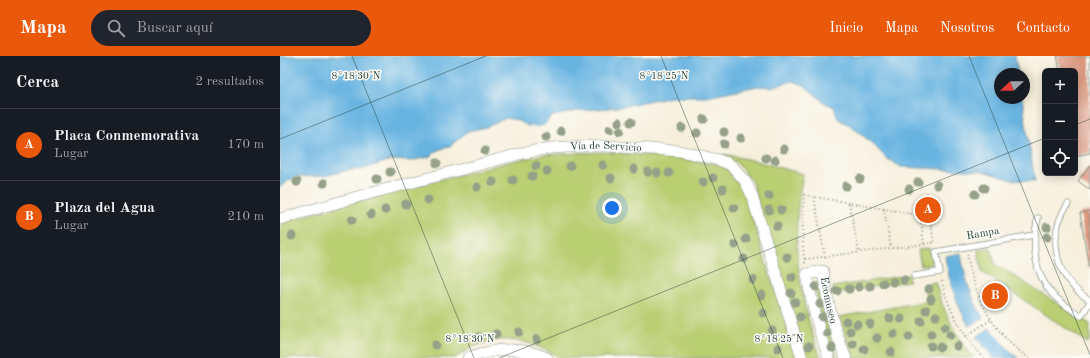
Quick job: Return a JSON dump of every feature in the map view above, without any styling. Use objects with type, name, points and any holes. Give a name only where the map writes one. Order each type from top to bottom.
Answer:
[{"type":"street","name":"Vía de Servicio","points":[[280,218],[538,150],[585,146],[607,146],[680,151],[715,159],[727,163],[733,167],[746,181],[802,358]]},
{"type":"street","name":"Ecomuseo","points":[[829,358],[817,323],[807,274],[823,271],[834,326],[846,358]]},
{"type":"street","points":[[468,358],[501,349],[513,349],[528,351],[547,358]]},
{"type":"lane","points":[[1038,218],[1034,235],[1035,252],[1039,270],[1052,293],[1081,316],[1090,301],[1080,294],[1070,283],[1063,272],[1056,251],[1055,239],[1060,216],[1068,204]]},
{"type":"lane","name":"Rampa","points":[[936,252],[1034,235]]},
{"type":"lane","points":[[914,276],[940,272],[936,252]]},
{"type":"path","points":[[807,274],[804,259],[802,226],[804,196],[930,216],[936,252]]},
{"type":"path","points":[[814,197],[825,257]]},
{"type":"path","points":[[849,203],[859,252]]},
{"type":"path","points":[[884,209],[891,248]]},
{"type":"path","points":[[920,215],[924,244]]},
{"type":"path","points":[[804,259],[934,243]]},
{"type":"path","points":[[966,247],[974,285],[981,302],[1000,332],[1030,358]]},
{"type":"path","points":[[940,272],[945,294],[951,308],[966,336],[984,358]]},
{"type":"path","points":[[966,336],[992,319]]},
{"type":"green space","points":[[601,152],[670,157],[716,164],[730,171],[744,191],[797,358],[561,358],[534,345],[521,341],[495,340],[469,349],[455,358],[280,358],[280,226],[288,221],[335,207],[517,160],[542,155]]},
{"type":"green space","points":[[723,154],[756,161],[803,174],[798,213],[797,243],[799,276],[810,326],[821,358],[806,358],[752,182],[738,164]]},
{"type":"green space","points":[[929,248],[932,264],[921,266],[918,250]]},
{"type":"green space","points":[[991,248],[995,264],[1090,324],[1090,338],[1088,343],[982,272],[978,250]]},
{"type":"green space","points":[[908,275],[909,281],[834,293],[833,287]]},
{"type":"green space","points":[[935,282],[950,322],[960,340],[973,358],[854,358],[839,317],[927,301],[924,284]]},
{"type":"green space","points":[[817,283],[826,321],[838,358],[834,358],[824,333],[814,284]]},
{"type":"water","points":[[280,56],[1015,56],[1017,68],[994,68],[994,104],[1023,104],[1035,181],[1012,180],[983,171],[901,167],[886,158],[873,144],[850,125],[838,119],[834,107],[825,103],[804,85],[793,81],[771,87],[758,86],[706,96],[671,96],[620,107],[577,111],[553,116],[544,125],[539,126],[528,126],[516,120],[506,118],[487,127],[468,131],[450,146],[438,150],[429,157],[410,161],[391,160],[360,170],[354,169],[324,176],[298,177],[289,180],[280,187]]},
{"type":"water","points":[[961,253],[969,287],[983,318],[969,326],[960,309],[954,292],[945,256]]},
{"type":"water","points":[[990,328],[1018,358],[994,358],[976,337]]},
{"type":"building","points":[[1057,56],[1090,56],[1090,153],[1078,155],[1078,68],[1059,68]]},
{"type":"building","points":[[1090,165],[1090,190],[1078,181]]},
{"type":"building","points":[[1090,211],[1090,268],[1089,268],[1080,213]]},
{"type":"place","name":"Placa Conmemorativa","points":[[928,210]]},
{"type":"place","name":"Plaza del Agua","points":[[995,296]]}]
